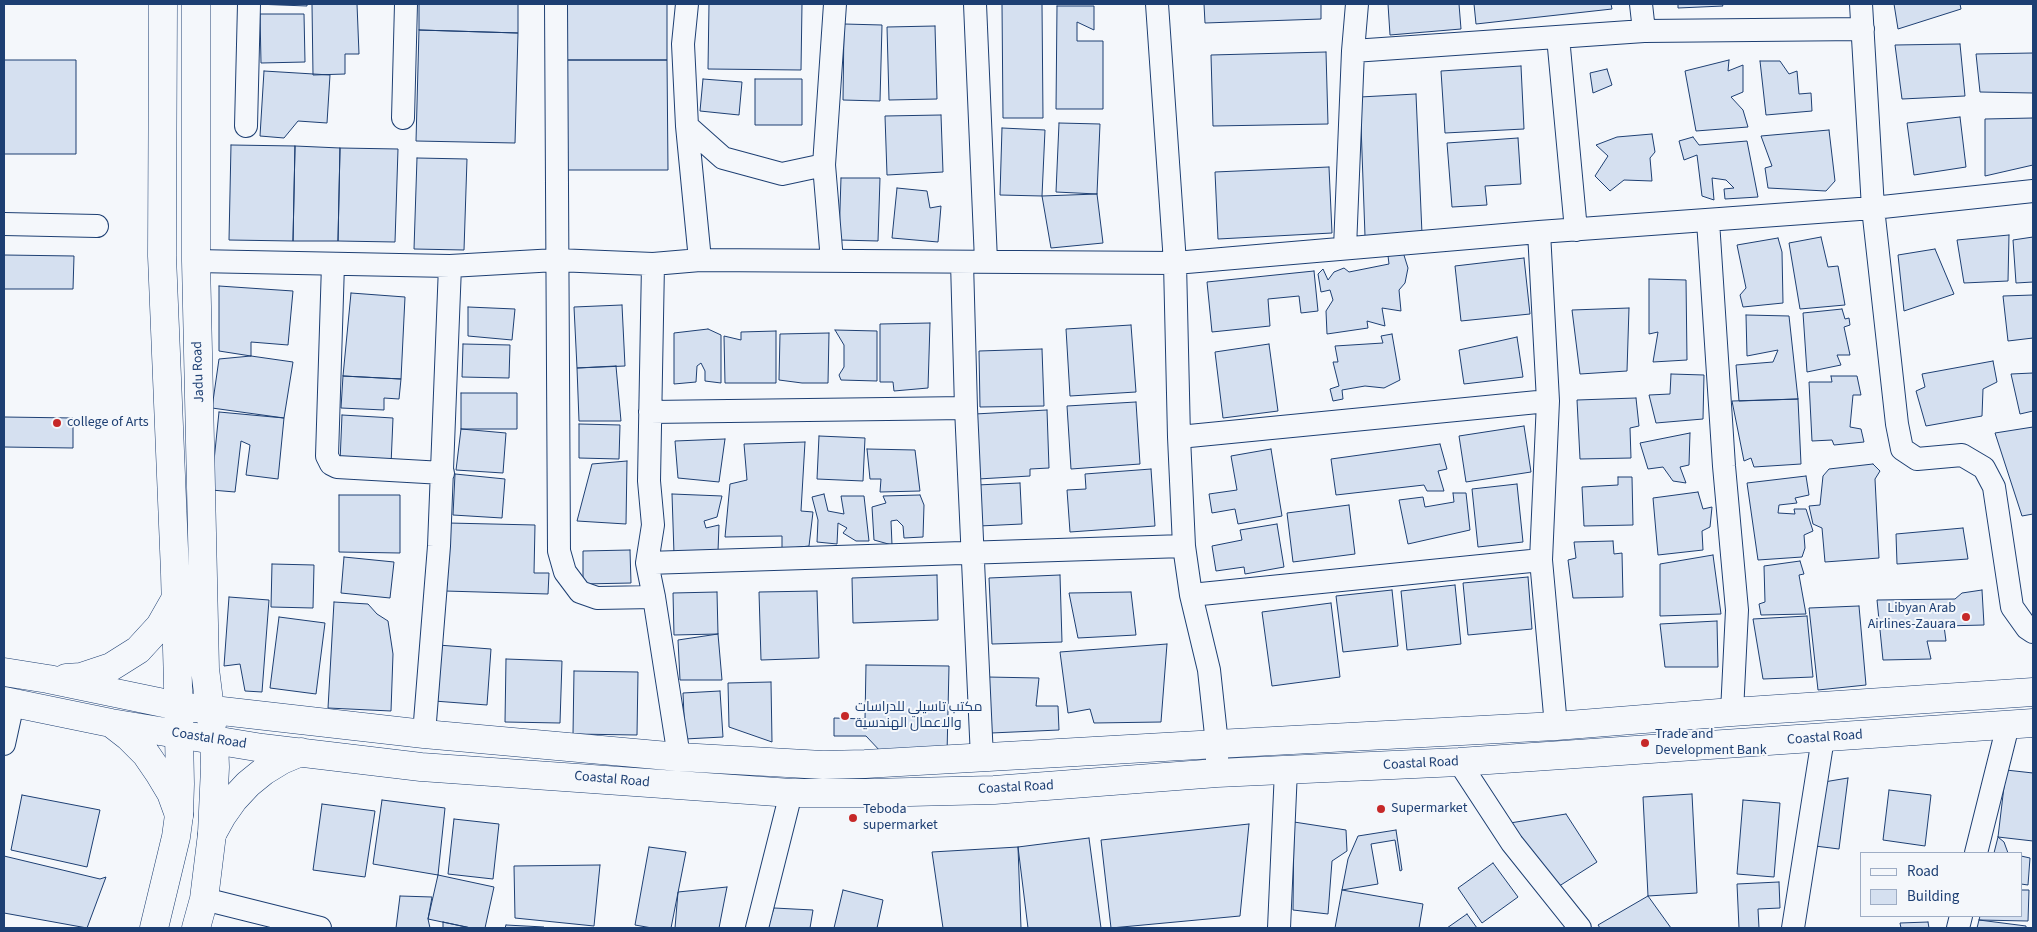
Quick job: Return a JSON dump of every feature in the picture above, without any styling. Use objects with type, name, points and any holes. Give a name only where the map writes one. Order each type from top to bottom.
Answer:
[{"type":"main road","points":[[154,928],[176,837],[180,784],[176,598],[162,256],[162,4]]},
{"type":"main road","name":"Jadu Road","points":[[196,4],[196,261],[206,669],[214,739],[215,767],[212,834],[204,899],[196,928]]},
{"type":"main road","points":[[48,679],[81,677],[111,667],[138,650],[160,626],[176,598]]},
{"type":"main road","name":"Coastal Road","points":[[4,672],[48,679],[178,706],[209,708],[424,734],[680,757],[823,765],[1556,726],[2033,692]]},
{"type":"main road","name":"Coastal Road","points":[[8,702],[111,723],[179,734],[421,767],[791,793],[994,790],[1217,773],[1459,762],[2021,724]]},
{"type":"main road","points":[[111,723],[129,737],[150,760],[171,793],[179,815]]},
{"type":"main road","points":[[212,834],[230,805],[248,784],[276,764],[301,752]]},
{"type":"street","points":[[246,126],[249,4]]},
{"type":"street","points":[[403,118],[406,4]]},
{"type":"street","points":[[556,4],[559,551],[565,572],[580,592],[597,598],[654,597]]},
{"type":"street","points":[[687,4],[683,44],[687,126],[700,260]]},
{"type":"street","points":[[832,262],[824,165],[835,4]]},
{"type":"street","points":[[975,4],[986,261]]},
{"type":"street","points":[[1157,4],[1175,263],[1179,436],[1184,546],[1191,595],[1209,670],[1217,744],[1217,773]]},
{"type":"street","points":[[1345,248],[1353,51],[1357,4]]},
{"type":"street","points":[[1641,4],[1644,31]]},
{"type":"street","points":[[1861,4],[1872,208],[1897,424],[1902,448],[1917,459],[1962,455],[1984,468],[1994,487],[2012,607],[2027,628],[2033,632]]},
{"type":"street","points":[[1353,51],[1644,31],[1863,29]]},
{"type":"street","points":[[1558,37],[1576,230]]},
{"type":"street","points":[[687,126],[723,158],[782,174],[824,165]]},
{"type":"street","points":[[196,261],[450,266],[556,260],[653,264],[700,260],[1175,263],[1539,232],[1872,208],[2033,191]]},
{"type":"street","points":[[1708,221],[1724,466],[1737,610],[1732,712]]},
{"type":"street","points":[[4,224],[96,226]]},
{"type":"street","points":[[1539,232],[1548,401],[1541,560],[1556,726]]},
{"type":"street","points":[[962,262],[966,408],[982,758]]},
{"type":"street","points":[[334,264],[327,456],[331,464],[337,467],[443,473]]},
{"type":"street","points":[[653,264],[649,481],[653,525],[647,563],[680,757]]},
{"type":"street","points":[[424,734],[439,546],[450,266]]},
{"type":"street","points":[[1179,436],[1548,401]]},
{"type":"street","points":[[650,412],[966,408]]},
{"type":"street","points":[[647,563],[1184,546]]},
{"type":"street","points":[[1191,595],[1541,560]]},
{"type":"street","points":[[4,744],[8,702]]},
{"type":"street","points":[[1976,852],[2021,724]]},
{"type":"street","points":[[1793,928],[1822,738]]},
{"type":"street","points":[[1459,762],[1512,843],[1580,928]]},
{"type":"street","points":[[1279,928],[1286,770]]},
{"type":"street","points":[[757,928],[791,793]]},
{"type":"street","points":[[204,899],[320,928]]},
{"type":"building","points":[[255,4],[307,4],[307,6]]},
{"type":"building","points":[[312,4],[357,4],[359,54],[345,54],[345,74],[313,75]]},
{"type":"building","points":[[419,4],[518,4],[518,33],[419,30]]},
{"type":"building","points":[[566,4],[667,4],[667,60],[567,60]]},
{"type":"building","points":[[709,4],[802,4],[801,70],[708,69]]},
{"type":"building","points":[[1002,4],[1042,4],[1043,118],[1003,118]]},
{"type":"building","points":[[1204,4],[1321,4],[1321,19],[1205,23]]},
{"type":"building","points":[[1388,4],[1459,4],[1461,29],[1390,35]]},
{"type":"building","points":[[1474,4],[1611,4],[1612,9],[1476,24]]},
{"type":"building","points":[[1678,4],[1722,4],[1723,6],[1678,8]]},
{"type":"building","points":[[1894,4],[1960,4],[1961,9],[1898,29]]},
{"type":"building","points":[[1057,6],[1094,6],[1094,30],[1077,22],[1077,41],[1103,41],[1103,109],[1056,109]]},
{"type":"building","points":[[260,14],[304,14],[305,62],[261,63]]},
{"type":"building","points":[[844,24],[882,25],[880,101],[843,100]]},
{"type":"building","points":[[935,26],[937,99],[889,100],[887,27]]},
{"type":"building","points":[[419,30],[518,33],[515,143],[416,141]]},
{"type":"building","points":[[1960,44],[1965,96],[1902,99],[1895,45]]},
{"type":"building","points":[[1326,52],[1328,124],[1213,126],[1211,55]]},
{"type":"building","points":[[2033,53],[2033,93],[1980,92],[1976,54]]},
{"type":"building","points":[[4,60],[76,60],[76,154],[4,154]]},
{"type":"building","points":[[567,60],[667,60],[668,170],[567,170]]},
{"type":"building","points":[[1729,60],[1728,71],[1743,65],[1743,92],[1731,97],[1743,110],[1748,127],[1696,131],[1685,71]]},
{"type":"building","points":[[1760,61],[1780,61],[1789,74],[1797,71],[1799,94],[1811,93],[1812,111],[1766,115]]},
{"type":"building","points":[[1521,66],[1524,129],[1445,133],[1441,71]]},
{"type":"building","points":[[1607,69],[1612,85],[1593,93],[1590,73]]},
{"type":"building","points":[[264,71],[330,75],[327,123],[298,121],[284,138],[260,136]]},
{"type":"building","points":[[703,79],[742,82],[739,115],[700,111]]},
{"type":"building","points":[[755,79],[802,79],[802,125],[755,125]]},
{"type":"building","points":[[1416,94],[1422,234],[1365,236],[1360,97]]},
{"type":"building","points":[[941,115],[943,172],[887,175],[885,116]]},
{"type":"building","points":[[1960,117],[1966,167],[1914,175],[1907,123]]},
{"type":"building","points":[[2033,118],[2033,165],[1985,176],[1985,119]]},
{"type":"building","points":[[1059,123],[1100,124],[1097,194],[1056,192]]},
{"type":"building","points":[[1002,128],[1045,130],[1042,196],[1000,195]]},
{"type":"building","points":[[1829,130],[1835,181],[1826,191],[1768,188],[1765,168],[1772,166],[1761,136]]},
{"type":"building","points":[[1652,134],[1655,152],[1650,158],[1652,181],[1624,180],[1610,191],[1595,176],[1608,156],[1596,145],[1617,137]]},
{"type":"building","points":[[1693,137],[1699,145],[1747,141],[1758,197],[1725,199],[1724,189],[1734,188],[1726,180],[1712,178],[1714,200],[1702,196],[1697,155],[1684,160],[1679,141]]},
{"type":"building","points":[[1518,138],[1521,184],[1485,186],[1487,205],[1452,207],[1447,143]]},
{"type":"building","points":[[231,145],[295,146],[293,241],[229,240]]},
{"type":"building","points":[[295,146],[340,148],[338,241],[293,241]]},
{"type":"building","points":[[340,148],[398,149],[395,242],[338,241]]},
{"type":"building","points":[[417,158],[467,159],[464,250],[414,249]]},
{"type":"building","points":[[1329,167],[1332,233],[1218,239],[1215,172]]},
{"type":"building","points":[[841,178],[880,178],[878,241],[839,240]]},
{"type":"building","points":[[897,188],[927,191],[930,208],[941,206],[938,242],[892,238]]},
{"type":"building","points":[[1097,194],[1103,243],[1051,248],[1042,196]]},
{"type":"building","points":[[2009,235],[2008,281],[1964,283],[1957,240]]},
{"type":"building","points":[[1821,237],[1828,267],[1838,266],[1845,305],[1800,309],[1789,243]]},
{"type":"building","points":[[2033,237],[2033,282],[2016,283],[2013,240]]},
{"type":"building","points":[[1778,238],[1782,252],[1783,303],[1743,307],[1740,295],[1746,288],[1737,245]]},
{"type":"building","points":[[1935,249],[1954,294],[1904,311],[1898,255]]},
{"type":"building","points":[[1403,252],[1408,268],[1405,283],[1399,290],[1401,311],[1382,308],[1385,326],[1367,321],[1368,328],[1327,334],[1326,311],[1333,300],[1330,290],[1321,292],[1318,274],[1323,269],[1328,280],[1334,272],[1344,268],[1349,272],[1389,264],[1388,256]]},
{"type":"building","points":[[4,255],[74,256],[73,289],[4,289]]},
{"type":"building","points":[[1524,258],[1530,314],[1461,321],[1455,266]]},
{"type":"building","points":[[1314,271],[1318,311],[1301,313],[1299,296],[1268,299],[1270,326],[1212,332],[1207,282]]},
{"type":"building","points":[[1649,279],[1686,280],[1687,360],[1653,362],[1658,332],[1649,334]]},
{"type":"building","points":[[219,286],[293,291],[288,345],[251,342],[251,356],[219,351]]},
{"type":"building","points":[[351,293],[405,297],[401,379],[343,376]]},
{"type":"building","points":[[2033,295],[2033,338],[2008,341],[2003,296]]},
{"type":"building","points":[[622,305],[625,366],[577,368],[574,307]]},
{"type":"building","points":[[468,307],[515,309],[512,340],[468,336]]},
{"type":"building","points":[[1629,308],[1627,371],[1580,374],[1572,310]]},
{"type":"building","points":[[1842,309],[1845,319],[1849,318],[1850,325],[1844,327],[1850,355],[1837,355],[1841,365],[1807,372],[1803,313]]},
{"type":"building","points":[[1746,315],[1789,316],[1798,399],[1739,401],[1736,365],[1773,362],[1778,350],[1747,356]]},
{"type":"building","points":[[930,323],[928,388],[894,391],[893,382],[880,382],[880,324]]},
{"type":"building","points":[[1131,325],[1136,392],[1070,396],[1066,329]]},
{"type":"building","points":[[708,329],[721,335],[721,383],[705,381],[705,371],[701,363],[697,366],[696,382],[674,384],[674,333]]},
{"type":"building","points":[[835,330],[877,331],[877,381],[841,380],[839,375],[844,367],[844,345]]},
{"type":"building","points":[[776,331],[776,383],[725,383],[724,336],[741,340],[741,332]]},
{"type":"building","points":[[829,333],[828,383],[802,383],[779,380],[780,334]]},
{"type":"building","points":[[1392,334],[1400,380],[1384,388],[1365,386],[1342,390],[1343,399],[1333,401],[1330,389],[1339,386],[1333,362],[1338,362],[1335,346],[1383,343],[1381,336]]},
{"type":"building","points":[[1517,337],[1523,377],[1464,384],[1459,350]]},
{"type":"building","points":[[463,344],[510,345],[509,378],[462,377]]},
{"type":"building","points":[[1269,344],[1278,411],[1223,418],[1215,352]]},
{"type":"building","points":[[1042,349],[1044,406],[980,407],[979,351]]},
{"type":"building","points":[[251,356],[293,362],[284,418],[212,408],[219,359]]},
{"type":"building","points":[[1993,361],[1997,382],[1983,389],[1982,416],[1926,426],[1916,391],[1925,387],[1922,374]]},
{"type":"building","points":[[616,366],[621,421],[579,421],[577,368]]},
{"type":"building","points":[[2033,373],[2033,411],[2020,414],[2011,374]]},
{"type":"building","points":[[1671,374],[1704,375],[1703,419],[1656,423],[1649,395],[1670,394]]},
{"type":"building","points":[[343,376],[401,379],[399,399],[384,398],[384,410],[341,408]]},
{"type":"building","points":[[1831,376],[1857,376],[1861,395],[1853,395],[1850,427],[1861,429],[1864,442],[1834,445],[1832,440],[1812,441],[1809,382],[1832,382]]},
{"type":"building","points":[[461,393],[517,393],[517,429],[461,429]]},
{"type":"building","points":[[1636,398],[1639,426],[1630,428],[1631,458],[1580,459],[1577,400]]},
{"type":"building","points":[[1798,399],[1801,464],[1754,467],[1751,458],[1744,461],[1732,401]]},
{"type":"building","points":[[1136,402],[1140,464],[1071,469],[1067,406]]},
{"type":"building","points":[[1047,410],[1049,468],[1030,469],[1030,476],[978,479],[975,414]]},
{"type":"building","points":[[219,412],[284,418],[278,479],[246,475],[250,445],[241,441],[235,492],[211,490]]},
{"type":"building","points":[[342,415],[393,418],[391,465],[340,462]]},
{"type":"building","points":[[4,417],[73,418],[73,448],[4,447]]},
{"type":"building","points":[[579,424],[620,425],[619,459],[579,458]]},
{"type":"building","points":[[1524,426],[1531,472],[1466,482],[1459,436]]},
{"type":"building","points":[[2033,427],[2033,514],[2022,516],[1995,433]]},
{"type":"building","points":[[461,429],[506,433],[503,473],[456,470]]},
{"type":"building","points":[[1690,433],[1689,465],[1680,467],[1686,483],[1673,481],[1663,467],[1648,469],[1640,443]]},
{"type":"building","points":[[819,436],[865,438],[863,481],[817,479]]},
{"type":"building","points":[[725,439],[719,482],[678,478],[675,441]]},
{"type":"building","points":[[805,442],[801,511],[813,512],[809,546],[782,549],[782,536],[725,537],[730,484],[747,480],[744,444]]},
{"type":"building","points":[[1440,444],[1447,469],[1438,471],[1444,491],[1427,491],[1424,485],[1336,495],[1331,459]]},
{"type":"building","points":[[867,449],[915,450],[920,491],[880,492],[881,479],[870,479]]},
{"type":"building","points":[[1271,449],[1282,516],[1238,524],[1235,509],[1212,513],[1209,494],[1237,490],[1231,456]]},
{"type":"building","points":[[627,461],[626,524],[577,521],[592,464]]},
{"type":"building","points":[[1873,464],[1880,471],[1875,479],[1879,558],[1825,562],[1822,528],[1813,524],[1809,506],[1820,505],[1823,476],[1829,469]]},
{"type":"building","points":[[1151,469],[1155,526],[1070,532],[1067,490],[1086,489],[1085,474]]},
{"type":"building","points":[[455,474],[505,479],[502,518],[453,515]]},
{"type":"building","points":[[1806,476],[1809,495],[1795,498],[1797,503],[1779,505],[1778,513],[1795,514],[1794,509],[1806,509],[1813,531],[1804,535],[1805,548],[1802,557],[1758,560],[1747,483]]},
{"type":"building","points":[[1618,477],[1632,477],[1633,525],[1584,526],[1582,487],[1618,485]]},
{"type":"building","points":[[1020,483],[1022,524],[979,526],[977,485]]},
{"type":"building","points":[[1517,484],[1523,542],[1478,547],[1472,489]]},
{"type":"building","points":[[1698,492],[1703,509],[1712,507],[1710,527],[1702,531],[1703,550],[1658,555],[1653,498]]},
{"type":"building","points":[[1453,493],[1466,493],[1470,530],[1408,544],[1399,500],[1423,497],[1425,507],[1454,502]]},
{"type":"building","points":[[672,494],[722,496],[717,517],[704,521],[706,528],[719,525],[718,551],[674,554]]},
{"type":"building","points":[[824,494],[828,511],[844,514],[841,496],[864,496],[869,541],[856,541],[843,533],[847,528],[838,523],[837,544],[817,542],[818,520],[812,497]]},
{"type":"building","points":[[339,495],[400,495],[400,553],[339,552]]},
{"type":"building","points":[[920,495],[924,505],[923,537],[904,538],[903,526],[897,520],[891,521],[892,545],[874,540],[872,507],[886,503],[883,496]]},
{"type":"building","points":[[1349,505],[1355,554],[1293,562],[1287,513]]},
{"type":"building","points":[[448,523],[535,525],[534,573],[549,573],[548,594],[445,591]]},
{"type":"building","points":[[1277,524],[1284,567],[1245,574],[1244,567],[1216,571],[1212,546],[1242,540],[1240,530]]},
{"type":"building","points":[[1963,528],[1968,559],[1897,564],[1896,534]]},
{"type":"building","points":[[1613,541],[1614,554],[1622,553],[1623,597],[1573,598],[1568,560],[1576,558],[1574,542]]},
{"type":"building","points":[[630,550],[631,583],[583,584],[583,551]]},
{"type":"building","points":[[1713,555],[1721,614],[1660,616],[1660,564]]},
{"type":"building","points":[[344,557],[394,562],[390,598],[341,593]]},
{"type":"building","points":[[1800,561],[1804,574],[1799,575],[1806,614],[1761,615],[1759,604],[1765,602],[1764,566]]},
{"type":"building","points":[[272,564],[314,565],[313,608],[271,607]]},
{"type":"building","points":[[937,575],[938,620],[853,623],[852,578]]},
{"type":"building","points":[[1060,575],[1062,642],[992,644],[989,578]]},
{"type":"building","points":[[1528,577],[1532,629],[1468,635],[1463,583]]},
{"type":"building","points":[[1455,585],[1461,644],[1407,650],[1401,591]]},
{"type":"building","points":[[1392,590],[1398,646],[1343,652],[1336,596]]},
{"type":"building","points":[[1982,590],[1984,625],[1944,626],[1946,641],[1927,641],[1931,659],[1883,660],[1877,600],[1955,599],[1962,593]]},
{"type":"building","points":[[817,591],[819,658],[761,660],[759,592]]},
{"type":"building","points":[[717,592],[718,634],[674,635],[673,593]]},
{"type":"building","points":[[1131,592],[1136,635],[1078,638],[1069,593]]},
{"type":"building","points":[[229,597],[269,600],[262,692],[245,691],[240,664],[224,666]]},
{"type":"building","points":[[334,602],[368,604],[377,614],[388,621],[393,654],[391,711],[328,708]]},
{"type":"building","points":[[1331,603],[1340,677],[1272,686],[1262,612]]},
{"type":"building","points":[[1859,606],[1866,685],[1818,690],[1809,608]]},
{"type":"building","points":[[1807,616],[1813,677],[1763,679],[1753,619]]},
{"type":"building","points":[[279,617],[325,623],[316,694],[270,688]]},
{"type":"building","points":[[1717,621],[1718,667],[1665,667],[1660,624]]},
{"type":"building","points":[[718,634],[722,680],[680,680],[678,640]]},
{"type":"building","points":[[1167,644],[1161,722],[1094,723],[1090,709],[1068,713],[1060,652]]},
{"type":"building","points":[[438,645],[491,649],[487,705],[434,701]]},
{"type":"building","points":[[506,659],[562,661],[560,723],[505,722]]},
{"type":"building","points":[[866,665],[949,666],[947,754],[882,753],[866,736],[834,736],[834,718],[865,719]]},
{"type":"building","points":[[574,671],[638,672],[637,735],[573,734]]},
{"type":"building","points":[[987,677],[1039,678],[1036,706],[1058,706],[1059,730],[991,733]]},
{"type":"building","points":[[771,682],[772,742],[729,727],[728,683]]},
{"type":"building","points":[[720,691],[723,737],[685,739],[683,693]]},
{"type":"building","points":[[2006,770],[2033,773],[2033,841],[1998,837]]},
{"type":"building","points":[[1848,778],[1839,849],[1815,846],[1824,782]]},
{"type":"building","points":[[1889,790],[1931,795],[1925,846],[1883,840]]},
{"type":"building","points":[[1692,794],[1697,893],[1648,896],[1643,797]]},
{"type":"building","points":[[22,795],[100,810],[87,867],[11,850]]},
{"type":"building","points":[[382,800],[445,808],[438,875],[373,864]]},
{"type":"building","points":[[1743,800],[1780,803],[1774,877],[1737,874]]},
{"type":"building","points":[[322,804],[375,811],[365,877],[313,870]]},
{"type":"building","points":[[1566,814],[1597,862],[1553,890],[1510,823]]},
{"type":"building","points":[[454,819],[499,824],[493,879],[448,874]]},
{"type":"building","points":[[1294,822],[1346,830],[1347,851],[1332,861],[1328,914],[1293,910]]},
{"type":"building","points":[[1249,824],[1240,916],[1111,928],[1101,840]]},
{"type":"building","points":[[1396,830],[1402,870],[1400,871],[1395,840],[1371,844],[1378,884],[1342,890],[1348,859],[1358,836]]},
{"type":"building","points":[[1998,837],[2004,842],[2008,852],[1994,852]]},
{"type":"building","points":[[1089,838],[1101,928],[1028,928],[1018,847]]},
{"type":"building","points":[[649,847],[686,852],[671,928],[652,928],[635,925]]},
{"type":"building","points":[[1018,847],[1021,928],[943,928],[932,852]]},
{"type":"building","points":[[4,856],[100,879],[106,877],[87,928],[4,913]]},
{"type":"building","points":[[2022,856],[2030,858],[2028,885],[2022,884]]},
{"type":"building","points":[[1493,863],[1518,897],[1482,923],[1458,888]]},
{"type":"building","points":[[600,865],[594,926],[515,918],[514,866]]},
{"type":"building","points":[[438,875],[494,887],[485,928],[471,928],[428,919]]},
{"type":"building","points":[[1779,882],[1780,908],[1758,909],[1759,928],[1739,928],[1737,884]]},
{"type":"building","points":[[727,887],[719,928],[675,928],[678,892]]},
{"type":"building","points":[[843,890],[883,900],[877,928],[834,928]]},
{"type":"building","points":[[1342,890],[1423,904],[1419,928],[1335,928]]},
{"type":"building","points":[[2022,890],[2029,890],[2028,921],[1979,920],[1980,917],[2022,917]]},
{"type":"building","points":[[400,896],[432,897],[428,919],[430,928],[396,928]]},
{"type":"building","points":[[1648,896],[1671,928],[1600,928],[1598,925]]},
{"type":"building","points":[[774,908],[813,910],[810,928],[767,928]]},
{"type":"building","points":[[1467,914],[1477,928],[1447,928]]},
{"type":"building","points":[[1979,920],[2026,926],[2026,928],[1977,928]]},
{"type":"building","points":[[443,922],[471,928],[443,928]]},
{"type":"building","points":[[1928,922],[1929,928],[1901,928],[1900,923]]},
{"type":"building","points":[[506,925],[544,927],[544,928],[505,928]]},
{"type":"place","name":"college of Arts","points":[[57,423]]},
{"type":"place","name":"Libyan Arab Airlines-Zauara","points":[[1966,617]]},
{"type":"place","name":"مكتب تاسيلي للدراسات والاعمال الهندسية","points":[[845,716]]},
{"type":"place","name":"Trade and Development Bank","points":[[1645,743]]},
{"type":"place","name":"Supermarket","points":[[1381,809]]},
{"type":"place","name":"Teboda supermarket","points":[[853,818]]}]
